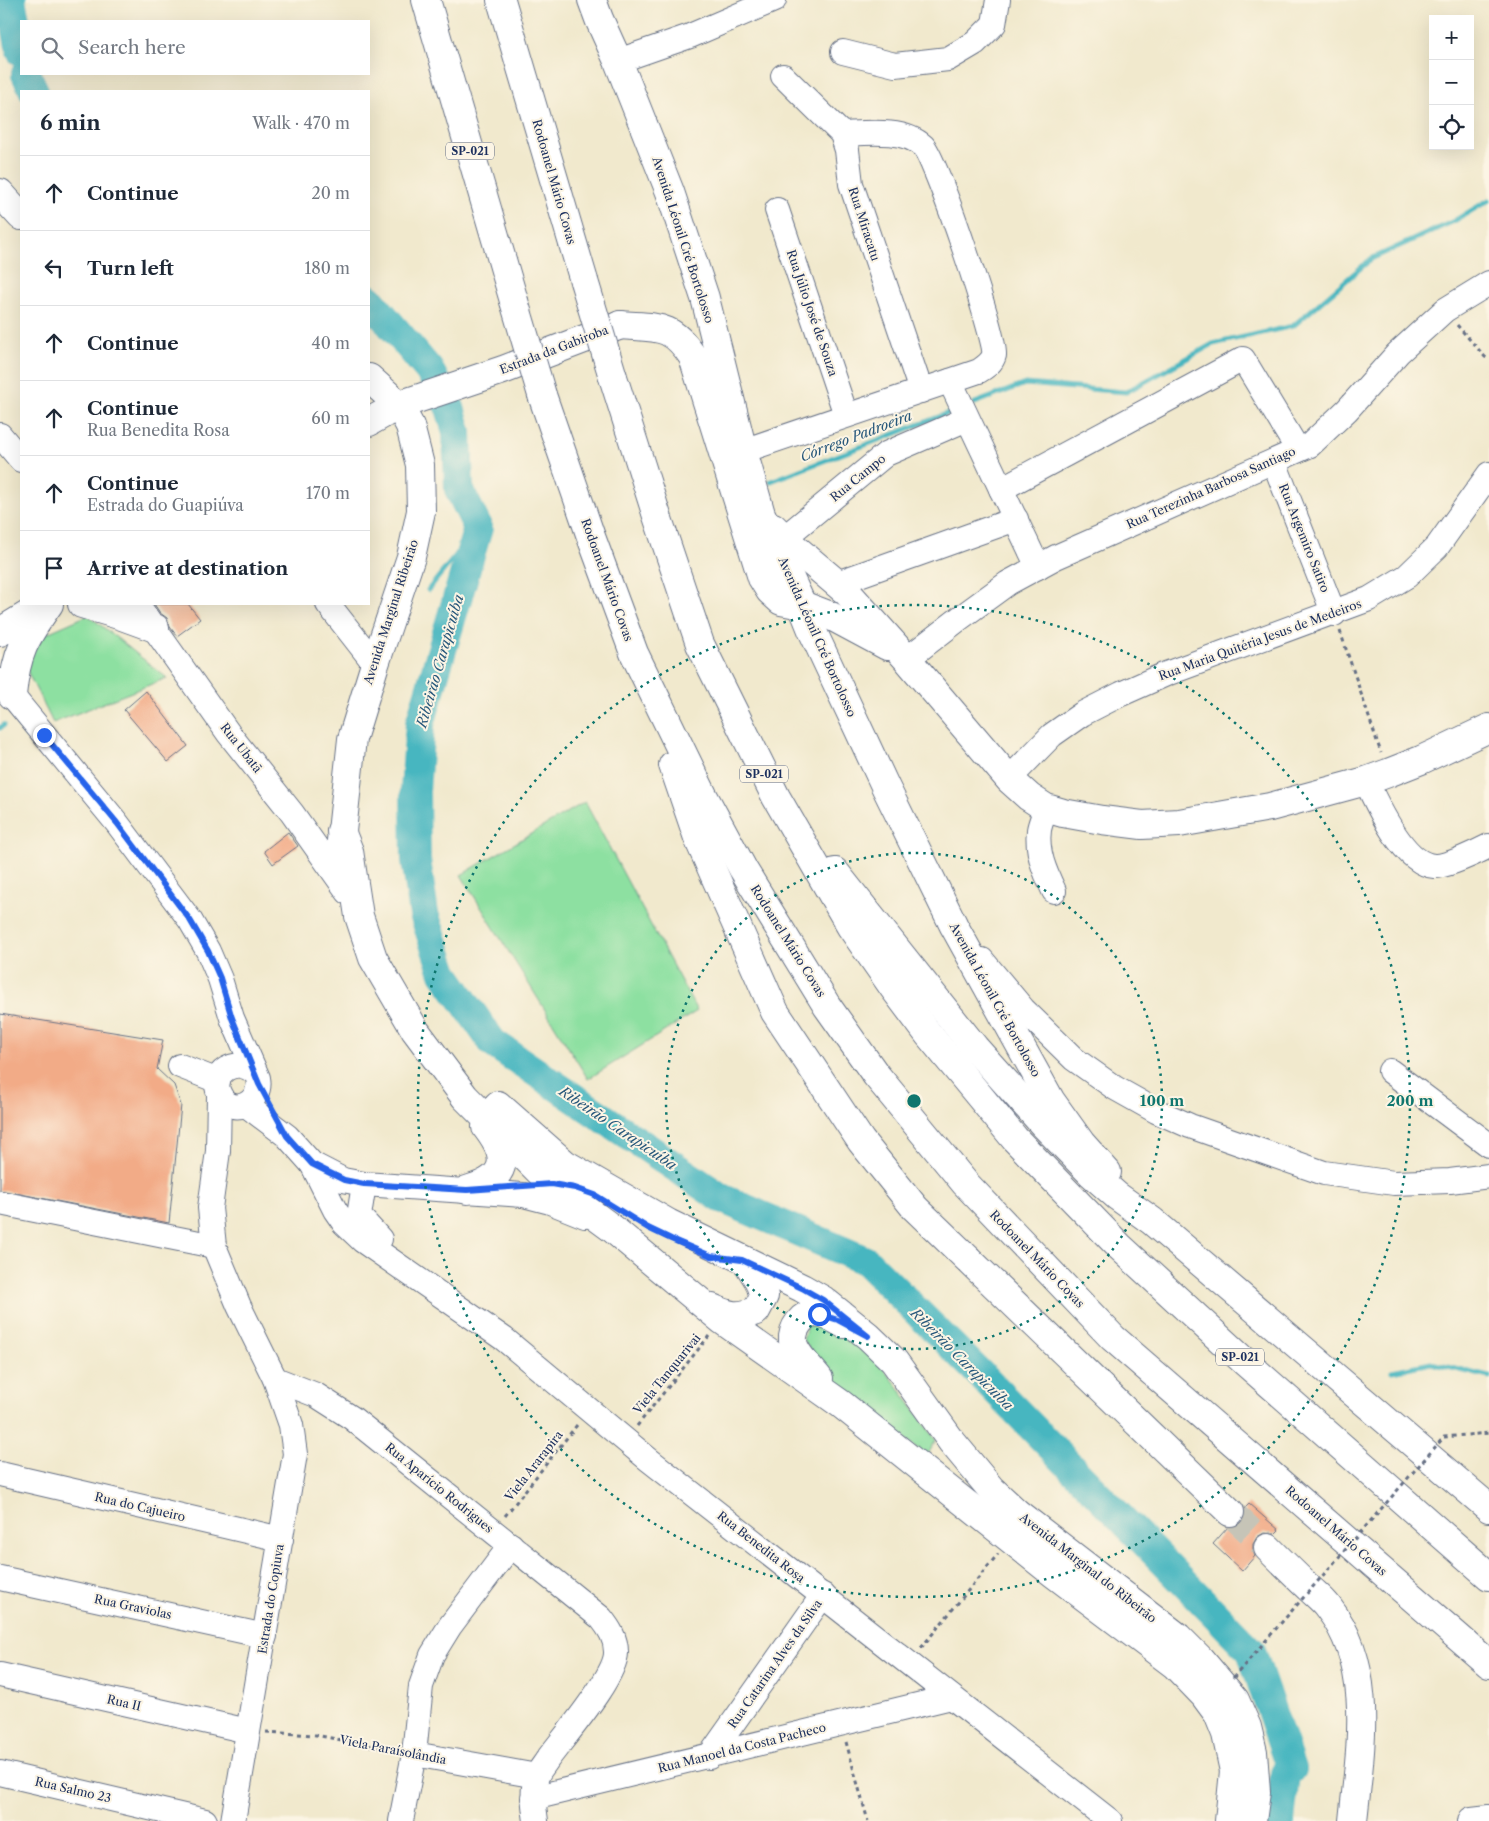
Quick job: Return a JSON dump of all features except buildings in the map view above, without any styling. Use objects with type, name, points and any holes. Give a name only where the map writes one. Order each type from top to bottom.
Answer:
[{"type":"main road","name":"Rodoanel Mário Covas","points":[[426,0],[542,394],[590,534],[634,653],[704,797],[743,869],[827,1006],[876,1075],[965,1183],[1113,1338],[1489,1664]]},
{"type":"main road","name":"Rodoanel Mário Covas","points":[[501,0],[613,378],[700,644],[776,797],[851,927],[929,1035],[1014,1139],[1119,1246],[1252,1368],[1489,1576]]},
{"type":"main road","name":"Avenida Léonil Cré Bortolosso","points":[[592,0],[618,60],[670,192],[704,298],[761,514],[812,630],[886,788],[954,926],[1051,1101],[1081,1143],[1152,1221]]},
{"type":"main road","points":[[0,193],[20,215]]},
{"type":"main road","name":"Estrada da Gabiroba","points":[[370,421],[399,405],[470,381],[620,325],[666,316],[679,320],[698,333],[707,343],[723,370]]},
{"type":"main road","points":[[620,325],[661,328],[684,342],[693,357],[762,578],[770,591],[780,600],[802,605],[830,616],[904,656]]},
{"type":"main road","name":"Avenida Marginal Ribeirão","points":[[353,904],[340,851],[352,739],[411,557],[421,511],[420,465],[410,426],[399,405],[370,379]]},
{"type":"main road","points":[[761,514],[784,538],[847,592],[1009,779],[1029,797],[1046,808],[1063,813],[1142,825],[1179,823],[1270,806],[1377,777],[1421,760],[1489,728]]},
{"type":"main road","points":[[802,605],[817,598],[822,590],[821,578],[827,575]]},
{"type":"main road","points":[[0,632],[45,605]]},
{"type":"main road","points":[[6,688],[26,639],[46,605]]},
{"type":"main road","points":[[85,605],[155,628]]},
{"type":"main road","points":[[634,653],[698,838],[775,1012],[860,1141],[915,1208],[1230,1512]]},
{"type":"main road","points":[[776,797],[975,1048],[1042,1124],[1091,1173],[1117,1196],[1152,1221],[1489,1507]]},
{"type":"main road","points":[[353,904],[373,958],[386,979]]},
{"type":"main road","name":"Avenida Marginal do Ribeirão","points":[[386,979],[415,1030],[496,1139],[502,1164],[498,1173],[491,1181],[469,1190]]},
{"type":"main road","name":"Avenida Marginal do Ribeirão","points":[[386,979],[448,1058],[522,1128],[565,1164],[668,1223],[823,1300],[868,1336],[894,1360],[952,1442],[991,1489],[1017,1513],[1178,1637],[1200,1659],[1235,1700],[1247,1727],[1253,1752],[1256,1792],[1252,1821]]},
{"type":"main road","name":"Avenida Marginal do Ribeirão","points":[[465,1097],[552,1184],[613,1229],[714,1313],[841,1404],[1010,1538],[1175,1665],[1204,1695],[1218,1714],[1226,1734],[1234,1771],[1229,1821]]},
{"type":"main road","name":"Avenida Marginal do Ribeirão","points":[[552,1184],[575,1188],[595,1195],[648,1228],[711,1256],[744,1261],[759,1281],[764,1296],[756,1310],[738,1316],[714,1313]]},
{"type":"main road","name":"Avenida Marginal do Ribeirão","points":[[841,1404],[798,1352],[793,1342],[794,1329],[802,1319],[813,1313],[838,1320],[868,1336]]},
{"type":"main road","points":[[1268,1548],[1328,1607],[1347,1637],[1358,1670],[1361,1706],[1360,1750],[1353,1821]]},
{"type":"main road","points":[[1472,1821],[1489,1819]]},
{"type":"street","points":[[618,60],[690,36],[774,0]]},
{"type":"street","points":[[842,52],[896,65],[948,59],[975,43],[994,24],[998,0]]},
{"type":"street","points":[[743,451],[979,371],[991,361],[994,354],[993,343],[956,226],[933,164],[923,146],[913,140],[884,133],[842,134],[783,76]]},
{"type":"street","name":"Rua Miracatu","points":[[842,134],[847,150],[851,184],[921,391]]},
{"type":"street","name":"Rua Júlio José de Souza","points":[[777,210],[846,415]]},
{"type":"street","name":"Rua Terezinha Barbosa Santiago","points":[[904,656],[1008,583],[1038,567],[1100,537],[1274,462],[1310,444],[1332,426],[1398,353],[1445,310],[1489,283]]},
{"type":"street","points":[[1001,489],[1243,359],[1298,450]]},
{"type":"street","points":[[950,381],[1038,567]]},
{"type":"street","name":"Rua Campo","points":[[784,538],[886,454],[967,419]]},
{"type":"street","points":[[0,435],[19,454]]},
{"type":"street","name":"Rua Argemiro Satiro","points":[[1274,462],[1334,614]]},
{"type":"street","name":"Rua Maria Quitéria Jesus de Medeiros","points":[[1009,779],[1052,735],[1082,714],[1113,698],[1166,674],[1334,614],[1369,599],[1408,576],[1437,547],[1489,474]]},
{"type":"street","points":[[827,575],[1016,519]]},
{"type":"street","name":"Rua Ubatã","points":[[138,605],[229,734],[309,835],[353,904]]},
{"type":"street","points":[[329,605],[375,664]]},
{"type":"street","name":"Rua Benedita Rosa","points":[[6,688],[117,823],[190,920],[208,951],[217,972],[232,1018],[257,1079],[287,1136]]},
{"type":"street","points":[[1377,777],[1389,826],[1406,849],[1418,860],[1434,866],[1458,860],[1489,846]]},
{"type":"street","points":[[1046,808],[1039,831],[1040,851],[1044,869],[1054,891]]},
{"type":"street","points":[[309,835],[341,828]]},
{"type":"street","points":[[954,926],[1023,1010],[1074,1059],[1115,1088],[1156,1111],[1199,1129],[1324,1173],[1394,1184],[1450,1181],[1489,1176]]},
{"type":"street","points":[[232,1018],[219,1084],[218,1150],[210,1208],[214,1246],[239,1306],[275,1379]]},
{"type":"street","points":[[218,1150],[244,1105],[253,1100],[258,1093],[257,1079],[250,1068],[237,1065],[224,1070],[219,1084]]},
{"type":"street","points":[[180,1066],[219,1084],[229,1104],[244,1105]]},
{"type":"street","points":[[1390,1070],[1489,1145]]},
{"type":"street","name":"Rua Benedita Rosa","points":[[244,1105],[287,1136],[312,1164],[335,1210],[344,1223],[381,1254],[504,1339],[588,1411],[648,1459],[910,1662],[951,1697],[1110,1821]]},
{"type":"street","name":"Rua Benedita Rosa","points":[[312,1164],[344,1180],[364,1184],[359,1216],[412,1275]]},
{"type":"street","points":[[364,1184],[523,1195],[574,1211],[613,1229]]},
{"type":"street","name":"Avenida Marginal do Ribeirão","points":[[469,1190],[552,1184]]},
{"type":"street","points":[[0,1203],[214,1246]]},
{"type":"street","name":"Rua Aparício Rodrigues","points":[[275,1379],[316,1395],[352,1418],[601,1618],[612,1634],[617,1653],[611,1671],[592,1701],[563,1737],[535,1798]]},
{"type":"street","name":"Estrada do Copiuva","points":[[234,1821],[295,1454],[291,1425],[275,1379]]},
{"type":"street","name":"Rua do Cajueiro","points":[[0,1474],[281,1539]]},
{"type":"street","points":[[401,1821],[414,1754],[421,1686],[432,1655],[502,1538]]},
{"type":"street","name":"Rua Graviolas","points":[[0,1578],[265,1636]]},
{"type":"street","name":"Rua Catarina Alves da Silva","points":[[709,1757],[823,1595]]},
{"type":"street","name":"Rua II","points":[[0,1675],[248,1731]]},
{"type":"street","name":"Rua Manoel da Costa Pacheco","points":[[535,1798],[951,1697]]},
{"type":"street","name":"Viela Paraísolândia","points":[[414,1754],[535,1798]]},
{"type":"street","name":"Rua Salmo 23","points":[[0,1773],[205,1821]]},
{"type":"path","points":[[1445,310],[1485,357],[1489,359]]},
{"type":"path","points":[[1334,614],[1377,777]]},
{"type":"path","name":"Viela Tanquarivai","points":[[626,1440],[714,1313]]},
{"type":"path","name":"Viela Ararapira","points":[[502,1538],[588,1411]]},
{"type":"path","points":[[1233,1678],[1444,1437],[1489,1434]]},
{"type":"path","points":[[910,1662],[1010,1538]]},
{"type":"path","points":[[842,1724],[868,1821]]},
{"type":"path","name":"Viela Paraísolândia","points":[[248,1731],[316,1735],[414,1754]]},
{"type":"green space","points":[[88,615],[167,678],[53,723],[24,665],[45,634]]},
{"type":"green space","points":[[585,802],[697,1011],[588,1079],[461,875]]},
{"type":"green space","points":[[818,1322],[850,1335],[867,1349],[897,1385],[936,1440],[927,1456],[834,1383],[803,1340],[807,1327]]},
{"type":"waterway","name":"Ribeirão Carapicuíba","points":[[11,0],[20,46]]},
{"type":"waterway","name":"Ribeirão Carapicuíba","points":[[26,75],[34,90]]},
{"type":"waterway","name":"Córrego Padroeira","points":[[975,403],[1025,384],[1126,392],[1213,344],[1293,326],[1371,259],[1454,221],[1489,200]]},
{"type":"waterway","name":"Ribeirão Carapicuíba","points":[[370,300],[429,370],[450,408],[457,432],[459,489],[478,528],[420,724],[415,791],[416,860],[424,914],[444,973],[493,1043],[721,1198],[866,1261],[979,1373],[1251,1651],[1291,1769],[1285,1774],[1280,1821]]},
{"type":"waterway","name":"Córrego Padroeira","points":[[771,481],[949,413]]},
{"type":"waterway","points":[[428,590],[478,528]]},
{"type":"waterway","points":[[0,728],[4,725]]},
{"type":"waterway","points":[[1392,1371],[1431,1363],[1489,1377]]},
{"type":"tunnel","points":[[1230,1512],[1268,1548]]},
{"type":"route","points":[[44,735],[117,823],[190,920],[208,951],[220,978],[232,1018],[259,1084],[287,1136],[312,1164],[344,1180],[364,1184],[467,1190],[552,1184],[575,1188],[595,1195],[648,1228],[671,1239],[711,1256],[742,1260],[802,1288],[823,1300],[868,1336],[838,1320],[819,1314]]}]
